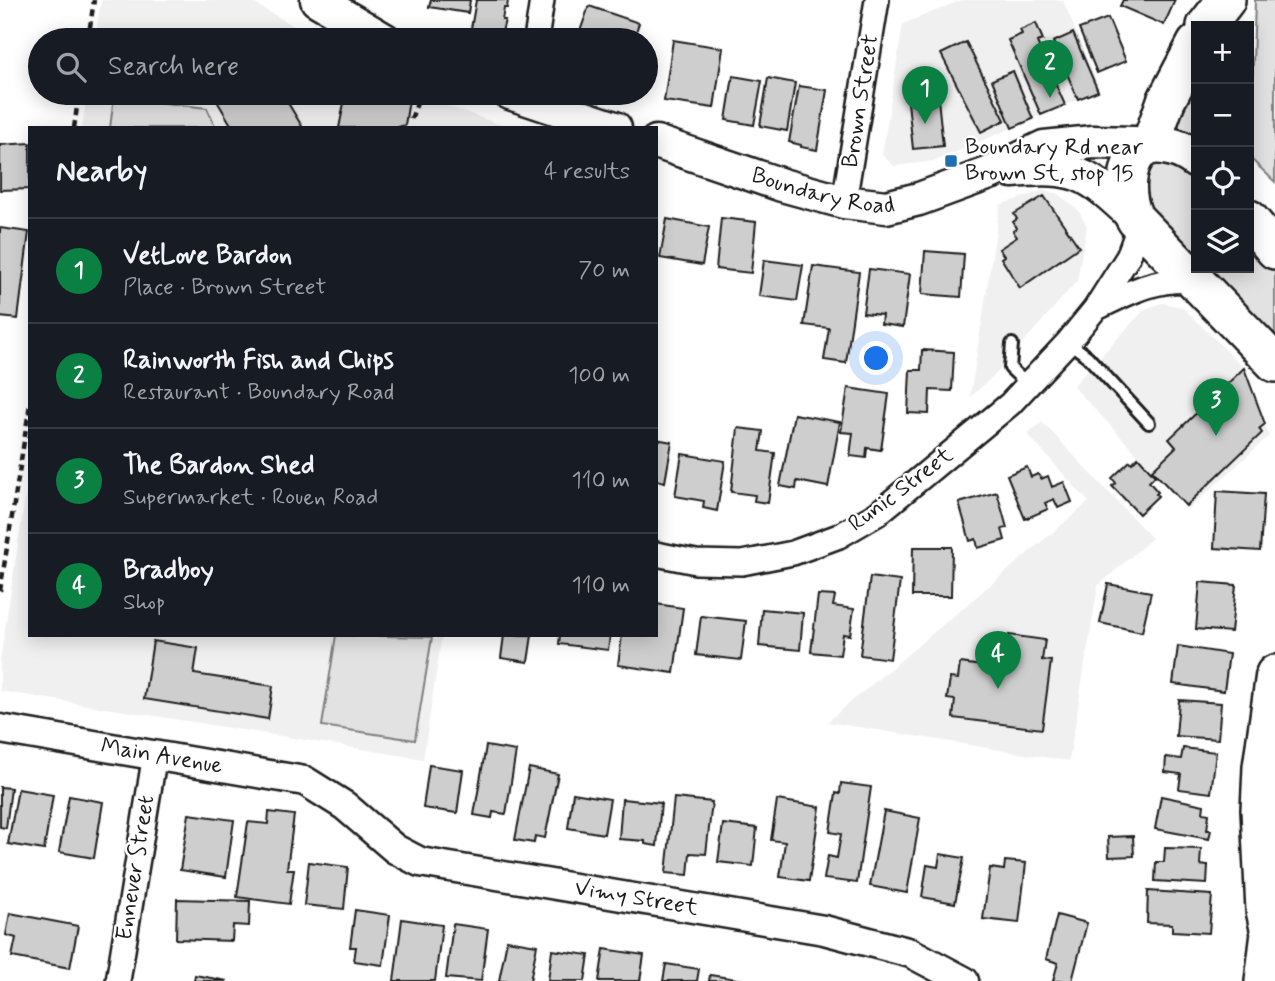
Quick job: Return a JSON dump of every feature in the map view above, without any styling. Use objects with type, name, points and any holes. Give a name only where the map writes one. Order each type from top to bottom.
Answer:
[{"type":"highway","points":[[1210,21],[1226,0]]},
{"type":"highway","points":[[1227,21],[1232,0]]},
{"type":"highway","points":[[1191,53],[1166,100],[1146,148],[1132,165],[1127,182],[1135,218],[1273,362]]},
{"type":"highway","points":[[1146,148],[1181,150],[1191,156]]},
{"type":"highway","points":[[1264,981],[1270,933],[1265,910],[1261,849],[1262,767],[1275,674]]},
{"type":"highway","points":[[1243,981],[1265,910]]},
{"type":"main road","points":[[317,0],[365,28]]},
{"type":"main road","points":[[550,105],[609,126]]},
{"type":"main road","name":"Boundary Road","points":[[658,143],[782,185],[844,202],[886,207],[903,205],[990,173],[1033,151],[1062,144],[1133,143],[1146,148]]},
{"type":"main road","name":"Boundary Road","points":[[990,173],[1052,168],[1079,173],[1107,191],[1135,218]]},
{"type":"street","points":[[538,28],[542,0]]},
{"type":"street","name":"Brown Street","points":[[844,202],[877,0]]},
{"type":"street","name":"Runic Street","points":[[658,554],[696,562],[742,563],[793,554],[839,536],[877,514],[1010,404],[1068,342],[1095,309],[1130,252],[1135,238],[1135,218]]},
{"type":"street","name":"Runic Street","points":[[1095,309],[1149,284],[1174,279],[1195,281]]},
{"type":"street","name":"Main Avenue","points":[[0,729],[284,776],[305,781],[324,791]]},
{"type":"street","name":"Ennever Street","points":[[118,981],[155,754]]},
{"type":"street","name":"Vimy Street","points":[[324,791],[395,849],[420,862],[824,930],[911,953],[964,981]]},
{"type":"lane","points":[[1068,342],[1087,356],[1149,423]]},
{"type":"lane","points":[[1012,344],[1010,368],[1028,385]]},
{"type":"path","points":[[90,28],[94,0]]},
{"type":"path","points":[[74,126],[77,105]]},
{"type":"path","points":[[411,119],[416,105]]},
{"type":"path","points":[[0,591],[28,416]]},
{"type":"shaded area","points":[[101,0],[248,0],[298,28],[97,28]]},
{"type":"shaded area","points":[[962,0],[1063,0],[1100,90],[935,161],[894,166],[882,155],[903,24]]},
{"type":"shaded area","points":[[1255,0],[1275,0],[1275,182],[1254,162]]},
{"type":"shaded area","points":[[1185,82],[1191,84],[1191,137],[1173,128]]},
{"type":"shaded area","points":[[85,105],[445,105],[504,126],[82,126]]},
{"type":"shaded area","points":[[113,105],[182,105],[207,108],[215,126],[110,126]]},
{"type":"shaded area","points":[[1158,160],[1191,174],[1191,258],[1144,207],[1142,173]]},
{"type":"shaded area","points":[[1044,190],[1058,194],[1078,210],[1087,226],[1077,281],[997,373],[970,397],[1000,205]]},
{"type":"shaded area","points":[[1254,237],[1275,260],[1275,347],[1206,273],[1254,273]]},
{"type":"shaded area","points":[[1162,303],[1182,307],[1244,368],[1269,436],[1189,509],[1073,386],[1145,309]]},
{"type":"shaded area","points":[[1042,422],[1152,538],[1098,586],[1069,761],[827,722],[1089,502],[1027,434]]},
{"type":"shaded area","points":[[28,480],[28,637],[442,637],[423,759],[0,691],[0,661]]},
{"type":"shaded area","points":[[336,637],[432,637],[415,740],[322,726]]},
{"type":"building","points":[[431,0],[470,0],[468,13],[429,7]]},
{"type":"building","points":[[476,0],[508,0],[507,8],[504,8],[503,28],[471,28]]},
{"type":"building","points":[[1123,0],[1175,0],[1164,25],[1120,6]]},
{"type":"building","points":[[589,6],[639,23],[637,28],[581,28]]},
{"type":"building","points":[[1108,18],[1126,61],[1097,73],[1079,29]]},
{"type":"building","points":[[1036,23],[1043,40],[1037,42],[1065,105],[1041,115],[1008,40],[1022,34],[1020,30]]},
{"type":"building","points":[[1073,33],[1098,91],[1078,99],[1053,42]]},
{"type":"building","points":[[673,40],[723,48],[714,108],[664,101]]},
{"type":"building","points":[[966,42],[1005,120],[981,132],[941,54]]},
{"type":"building","points":[[1013,71],[1033,119],[1012,128],[992,80]]},
{"type":"building","points":[[733,76],[762,81],[754,125],[726,120]]},
{"type":"building","points":[[768,78],[795,83],[787,131],[760,126]]},
{"type":"building","points":[[799,86],[827,90],[817,150],[789,142]]},
{"type":"building","points":[[938,99],[943,146],[913,149],[908,102]]},
{"type":"building","points":[[219,105],[289,105],[302,126],[232,126]]},
{"type":"building","points":[[344,105],[408,105],[405,125],[339,126]]},
{"type":"building","points":[[28,143],[28,189],[0,190],[0,145]]},
{"type":"building","points":[[1044,196],[1079,247],[1020,288],[1001,258],[1004,256],[999,249],[1017,237],[1013,231],[1017,228],[1013,222],[1017,219],[1014,214]]},
{"type":"building","points":[[721,218],[756,222],[751,273],[716,269]]},
{"type":"building","points":[[667,219],[709,227],[702,265],[660,258]]},
{"type":"building","points":[[0,228],[28,232],[18,319],[0,317]]},
{"type":"building","points":[[925,251],[964,254],[961,297],[922,294]]},
{"type":"building","points":[[764,260],[803,265],[797,301],[759,296]]},
{"type":"building","points":[[813,266],[859,272],[846,363],[824,360],[829,328],[804,325]]},
{"type":"building","points":[[869,269],[910,274],[903,327],[881,324],[882,315],[863,313]]},
{"type":"building","points":[[922,350],[954,352],[952,391],[930,390],[929,414],[908,413],[910,370],[921,370]]},
{"type":"building","points":[[1244,368],[1265,424],[1259,429],[1262,433],[1186,506],[1152,470],[1176,447],[1169,439]]},
{"type":"building","points":[[848,388],[889,394],[881,450],[867,448],[866,458],[850,456],[853,433],[841,432]]},
{"type":"building","points":[[794,414],[840,422],[828,487],[797,481],[796,489],[780,486]]},
{"type":"building","points":[[738,428],[763,431],[760,451],[775,453],[768,503],[754,501],[755,495],[731,492]]},
{"type":"building","points":[[658,439],[672,442],[665,482],[658,480]]},
{"type":"building","points":[[682,454],[725,461],[717,511],[703,508],[704,501],[675,496]]},
{"type":"building","points":[[1138,457],[1155,476],[1149,482],[1158,492],[1158,496],[1139,514],[1112,486],[1116,483],[1112,478]]},
{"type":"building","points":[[1027,467],[1031,477],[1038,474],[1041,479],[1048,476],[1052,487],[1064,482],[1072,502],[1058,508],[1054,499],[1045,503],[1048,509],[1025,519],[1007,475]]},
{"type":"building","points":[[1217,491],[1264,494],[1260,551],[1214,548]]},
{"type":"building","points":[[997,492],[1007,528],[1002,529],[1005,540],[978,548],[976,539],[970,541],[959,503]]},
{"type":"building","points":[[913,547],[952,547],[951,596],[912,596]]},
{"type":"building","points":[[870,577],[900,581],[890,659],[860,655]]},
{"type":"building","points":[[1200,582],[1236,585],[1231,632],[1196,629]]},
{"type":"building","points":[[1108,584],[1151,592],[1142,632],[1100,623]]},
{"type":"building","points":[[818,595],[835,596],[833,606],[854,609],[850,635],[843,634],[840,655],[811,652]]},
{"type":"building","points":[[658,604],[683,608],[674,673],[618,665],[622,637],[658,637]]},
{"type":"building","points":[[762,609],[803,613],[800,650],[759,646]]},
{"type":"building","points":[[701,616],[746,621],[741,660],[696,655]]},
{"type":"building","points":[[1009,635],[1045,640],[1042,660],[1051,661],[1042,729],[953,718],[955,700],[947,699],[950,678],[958,679],[960,663],[1004,669]]},
{"type":"building","points":[[504,637],[532,637],[528,662],[501,658]]},
{"type":"building","points":[[560,637],[610,637],[608,650],[559,644]]},
{"type":"building","points":[[153,641],[198,648],[194,674],[273,686],[268,719],[144,699]]},
{"type":"building","points":[[1178,646],[1229,654],[1224,691],[1173,684]]},
{"type":"building","points":[[1179,700],[1221,703],[1218,739],[1176,736]]},
{"type":"building","points":[[486,746],[516,751],[506,814],[493,812],[492,818],[474,815]]},
{"type":"building","points":[[1183,748],[1216,752],[1211,793],[1179,789],[1181,774],[1165,772],[1166,757],[1181,759]]},
{"type":"building","points":[[429,765],[463,770],[457,813],[423,808]]},
{"type":"building","points":[[529,768],[558,774],[545,838],[535,836],[534,843],[515,840]]},
{"type":"building","points":[[841,783],[871,787],[857,883],[824,879],[828,856],[837,858],[841,834],[830,832],[836,793],[840,794]]},
{"type":"building","points":[[0,787],[11,788],[6,828],[0,827]]},
{"type":"building","points":[[18,789],[53,795],[44,850],[8,844]]},
{"type":"building","points":[[573,793],[610,799],[604,834],[568,828]]},
{"type":"building","points":[[69,796],[103,802],[94,858],[59,852]]},
{"type":"building","points":[[1161,796],[1204,805],[1203,813],[1209,814],[1209,839],[1155,829]]},
{"type":"building","points":[[674,798],[712,802],[706,854],[690,853],[688,875],[666,873]]},
{"type":"building","points":[[622,799],[661,803],[657,846],[645,844],[645,841],[619,839]]},
{"type":"building","points":[[777,800],[820,807],[809,881],[780,877],[785,842],[771,840]]},
{"type":"building","points":[[884,811],[920,818],[907,893],[870,886]]},
{"type":"building","points":[[269,812],[294,815],[287,869],[294,869],[289,904],[237,897],[248,822],[268,824]]},
{"type":"building","points":[[189,814],[234,820],[226,877],[180,870]]},
{"type":"building","points":[[723,824],[757,828],[753,866],[718,862]]},
{"type":"building","points":[[1133,836],[1134,856],[1109,857],[1108,837]]},
{"type":"building","points":[[1165,848],[1201,849],[1200,865],[1208,866],[1207,884],[1155,881],[1156,862],[1164,862]]},
{"type":"building","points":[[940,854],[964,858],[955,903],[922,897],[927,865],[938,867]]},
{"type":"building","points":[[1005,861],[1026,863],[1019,923],[983,919],[990,868],[1004,870]]},
{"type":"building","points":[[309,862],[348,867],[344,909],[304,905]]},
{"type":"building","points":[[1148,891],[1212,895],[1209,933],[1172,931],[1172,924],[1147,923]]},
{"type":"building","points":[[177,899],[250,901],[249,926],[233,925],[232,941],[176,939]]},
{"type":"building","points":[[355,910],[390,915],[383,965],[354,961],[356,947],[350,947]]},
{"type":"building","points":[[10,913],[78,926],[70,968],[12,957],[16,938],[6,935]]},
{"type":"building","points":[[1057,915],[1087,923],[1072,981],[1053,981],[1058,963],[1046,959]]},
{"type":"building","points":[[402,919],[442,925],[435,981],[394,981]]},
{"type":"building","points":[[453,924],[488,929],[481,981],[446,978]]},
{"type":"building","points":[[507,940],[537,945],[530,981],[499,981]]},
{"type":"building","points":[[604,949],[644,955],[640,981],[599,981]]},
{"type":"building","points":[[552,950],[589,955],[585,981],[548,981]]},
{"type":"building","points":[[666,964],[699,969],[697,981],[663,981]]},
{"type":"building","points":[[195,975],[227,981],[194,981]]},
{"type":"building","points":[[710,975],[750,981],[709,981]]},
{"type":"place","name":"Rainworth Fish and Chips","points":[[1050,98]]},
{"type":"place","name":"VetLove Bardon","points":[[925,124]]},
{"type":"place","name":"Boundary Rd near Brown St, stop 15","points":[[951,161]]},
{"type":"place","name":"The Bardon Shed","points":[[1216,436]]},
{"type":"place","name":"Bradboy","points":[[998,689]]}]
